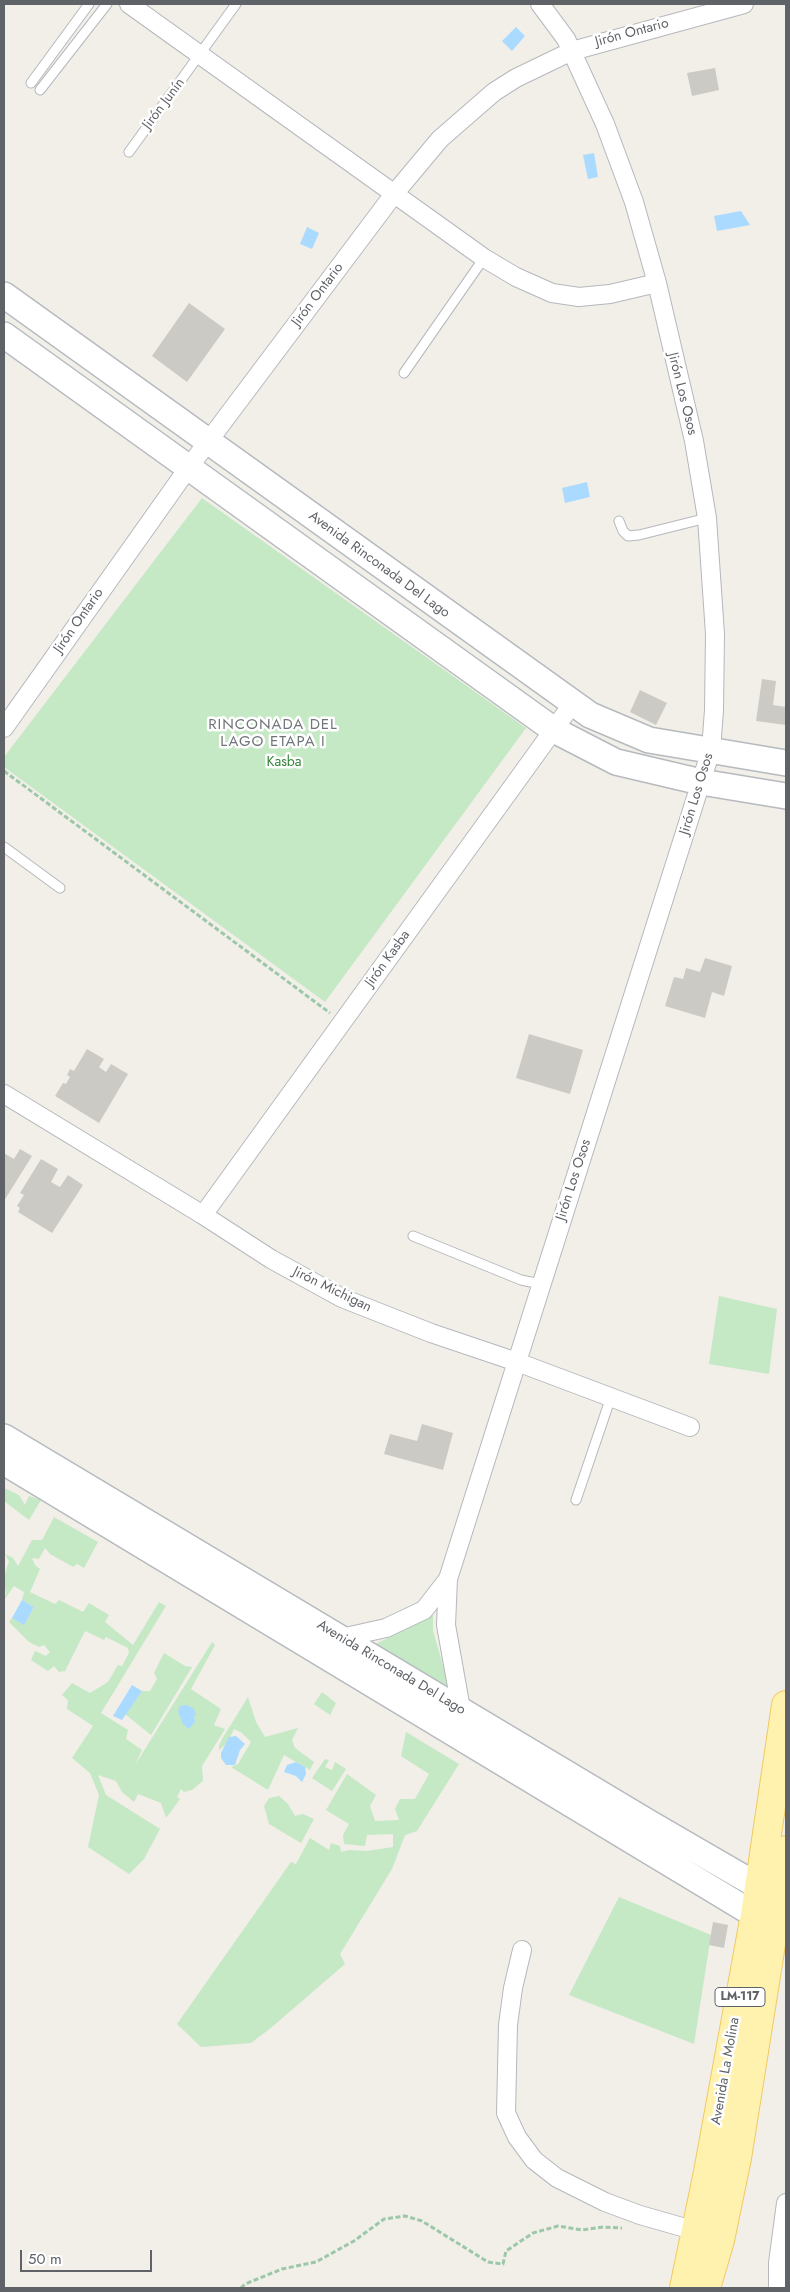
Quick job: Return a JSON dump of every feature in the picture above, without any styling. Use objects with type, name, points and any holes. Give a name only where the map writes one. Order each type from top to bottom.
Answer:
[{"type":"main road","name":"Avenida La Molina","points":[[706,2288],[720,2240],[737,2158],[769,1893],[786,1705]]},
{"type":"main road","name":"Avenida La Molina","points":[[769,1893],[786,1850]]},
{"type":"main road","name":"Avenida La Molina","points":[[684,2288],[765,1921]]},
{"type":"street","points":[[129,4],[484,258],[534,286],[566,295],[596,296],[657,283]]},
{"type":"street","name":"Jirón Los Osos","points":[[455,1720],[446,1625],[448,1579],[711,750],[714,710],[715,634],[707,518],[694,441],[657,283],[626,177],[572,51],[558,26],[540,4]]},
{"type":"street","name":"Jirón Ontario","points":[[4,726],[189,467],[422,158],[476,106],[516,78],[572,51],[744,4]]},
{"type":"street","name":"Avenida Rinconada Del Lago","points":[[4,295],[590,715],[649,740],[786,763]]},
{"type":"street","points":[[4,335],[554,730],[616,762],[701,782],[786,796]]},
{"type":"street","name":"Jirón Kasba","points":[[203,1215],[573,703]]},
{"type":"street","name":"Jirón Michigan","points":[[4,1094],[203,1215],[271,1260],[342,1298],[432,1333],[517,1362],[690,1427]]},
{"type":"street","name":"Avenida Rinconada Del Lago","points":[[4,1437],[332,1646],[596,1805],[765,1921]]},
{"type":"street","name":"Avenida Rinconada Del Lago","points":[[4,1462],[332,1646]]},
{"type":"street","name":"Jirón Los Osos","points":[[332,1646],[386,1628],[424,1610],[448,1579]]},
{"type":"street","name":"Avenida Rinconada Del Lago","points":[[596,1805],[769,1893]]},
{"type":"street","points":[[522,1950],[513,1988],[508,2025],[506,2113],[517,2138],[534,2160],[557,2178],[605,2202],[640,2215],[696,2231]]},
{"type":"street","points":[[778,2288],[778,2263],[786,2203]]},
{"type":"lane","points":[[31,83],[89,4]]},
{"type":"lane","points":[[40,90],[107,4]]},
{"type":"lane","name":"Jirón Junín","points":[[129,152],[236,4]]},
{"type":"lane","points":[[404,373],[484,258]]},
{"type":"lane","points":[[619,522],[623,531],[628,536],[707,518]]},
{"type":"lane","points":[[4,847],[60,888]]},
{"type":"lane","points":[[412,1236],[521,1280],[541,1284]]},
{"type":"lane","points":[[576,1500],[611,1397]]},
{"type":"path","points":[[4,771],[342,1022]]},
{"type":"path","points":[[241,2288],[245,2284],[282,2269],[316,2262],[354,2242],[384,2219],[405,2216],[422,2221],[488,2262],[503,2264],[506,2251],[533,2233],[558,2226],[582,2230],[603,2227],[629,2228]]},
{"type":"green space","name":"Kasba","points":[[202,498],[526,728],[325,1002],[4,767],[4,757]]},
{"type":"green space","points":[[719,1296],[777,1309],[769,1374],[709,1364]]},
{"type":"green space","points":[[4,1488],[19,1495],[25,1505],[29,1496],[41,1500],[29,1520],[4,1501]]},
{"type":"green space","points":[[54,1517],[98,1542],[84,1568],[77,1564],[73,1567],[50,1554],[45,1548],[39,1559],[32,1558],[35,1565],[40,1569],[30,1592],[55,1604],[59,1600],[83,1612],[89,1603],[109,1615],[105,1622],[133,1645],[159,1602],[166,1606],[101,1713],[128,1730],[126,1739],[142,1750],[135,1765],[212,1642],[215,1645],[191,1689],[221,1709],[214,1725],[225,1729],[202,1766],[203,1781],[192,1790],[184,1792],[181,1789],[177,1797],[180,1799],[166,1818],[161,1803],[138,1794],[134,1802],[122,1792],[116,1781],[98,1775],[106,1795],[160,1829],[144,1859],[129,1874],[88,1847],[99,1795],[90,1773],[72,1758],[93,1726],[67,1709],[68,1700],[62,1695],[72,1683],[90,1693],[108,1682],[118,1665],[122,1666],[129,1653],[128,1648],[106,1637],[104,1640],[85,1631],[65,1671],[59,1672],[54,1666],[48,1671],[31,1660],[35,1651],[46,1656],[50,1652],[44,1645],[39,1647],[29,1642],[9,1622],[12,1618],[24,1624],[34,1607],[22,1600],[24,1592],[14,1586],[4,1600],[4,1595],[6,1595],[4,1577],[9,1561],[5,1554],[13,1558],[18,1566],[32,1540],[42,1540]]},
{"type":"green space","points":[[433,1615],[433,1631],[452,1696],[370,1647]]},
{"type":"green space","points":[[164,1653],[185,1666],[192,1667],[151,1735],[125,1714],[142,1691],[150,1691],[157,1679],[154,1673]]},
{"type":"green space","points":[[322,1692],[336,1703],[330,1715],[314,1704]]},
{"type":"green space","points":[[248,1697],[256,1722],[265,1737],[298,1728],[292,1740],[295,1748],[314,1762],[310,1770],[284,1755],[268,1790],[231,1767],[238,1764],[251,1742],[242,1733],[234,1729],[227,1743],[219,1750],[219,1746]]},
{"type":"green space","points":[[406,1732],[459,1764],[417,1831],[405,1835],[392,1869],[340,1954],[345,1964],[251,2043],[201,2047],[177,2024],[291,1862],[296,1864],[310,1838],[329,1850],[331,1843],[340,1846],[341,1852],[393,1847],[393,1834],[367,1835],[365,1846],[344,1844],[343,1835],[349,1824],[326,1810],[347,1774],[376,1795],[370,1806],[375,1821],[399,1820],[395,1809],[400,1799],[415,1799],[429,1774],[401,1756]]},
{"type":"green space","points":[[325,1759],[329,1760],[325,1767],[332,1770],[335,1762],[346,1769],[332,1791],[312,1778]]},
{"type":"green space","points":[[279,1796],[288,1804],[295,1816],[303,1814],[314,1819],[301,1843],[269,1824],[264,1806],[269,1798]]},
{"type":"green space","points":[[619,1897],[711,1935],[694,2044],[569,1995]]},
{"type":"water","points":[[516,27],[525,36],[512,51],[502,41]]},
{"type":"water","points":[[594,153],[598,177],[588,179],[583,155]]},
{"type":"water","points":[[741,211],[750,225],[717,231],[714,216]]},
{"type":"water","points":[[307,227],[319,233],[312,249],[300,244]]},
{"type":"water","points":[[587,482],[590,497],[565,503],[562,488]]},
{"type":"water","points":[[22,1600],[34,1607],[24,1625],[12,1618]]},
{"type":"water","points":[[132,1685],[142,1691],[122,1720],[113,1716]]},
{"type":"water","points":[[187,1705],[194,1709],[196,1715],[194,1716],[195,1722],[189,1729],[183,1724],[178,1712],[180,1706]]},
{"type":"water","points":[[236,1736],[245,1744],[240,1750],[235,1765],[226,1765],[221,1758],[221,1753],[229,1737]]},
{"type":"water","points":[[296,1762],[305,1767],[306,1774],[302,1782],[296,1776],[284,1772],[287,1765]]},
{"type":"building","points":[[715,68],[719,90],[692,96],[687,73]]},
{"type":"building","points":[[189,303],[225,329],[187,382],[152,356]]},
{"type":"building","points":[[762,679],[776,681],[773,705],[786,707],[786,725],[756,721]]},
{"type":"building","points":[[640,690],[667,703],[656,725],[630,712]]},
{"type":"building","points":[[705,958],[732,966],[724,996],[712,992],[705,1018],[665,1006],[674,977],[683,979],[686,968],[700,972]]},
{"type":"building","points":[[529,1034],[583,1050],[570,1094],[516,1078]]},
{"type":"building","points":[[87,1049],[104,1059],[99,1067],[106,1072],[111,1064],[128,1074],[99,1123],[55,1096],[63,1083],[66,1084],[70,1077],[67,1075],[70,1069],[74,1071]]},
{"type":"building","points":[[20,1149],[32,1156],[4,1201],[4,1153],[14,1159]]},
{"type":"building","points":[[41,1159],[58,1169],[51,1182],[60,1187],[68,1175],[83,1185],[52,1233],[18,1212],[20,1208],[17,1206],[24,1195],[20,1193]]},
{"type":"building","points":[[422,1424],[453,1433],[443,1470],[384,1454],[390,1434],[417,1441]]},
{"type":"building","points":[[713,1922],[728,1925],[724,1948],[709,1945]]},
{"type":"district","name":"RINCONADA DEL LAGO ETAPA I","points":[[273,734]]}]
